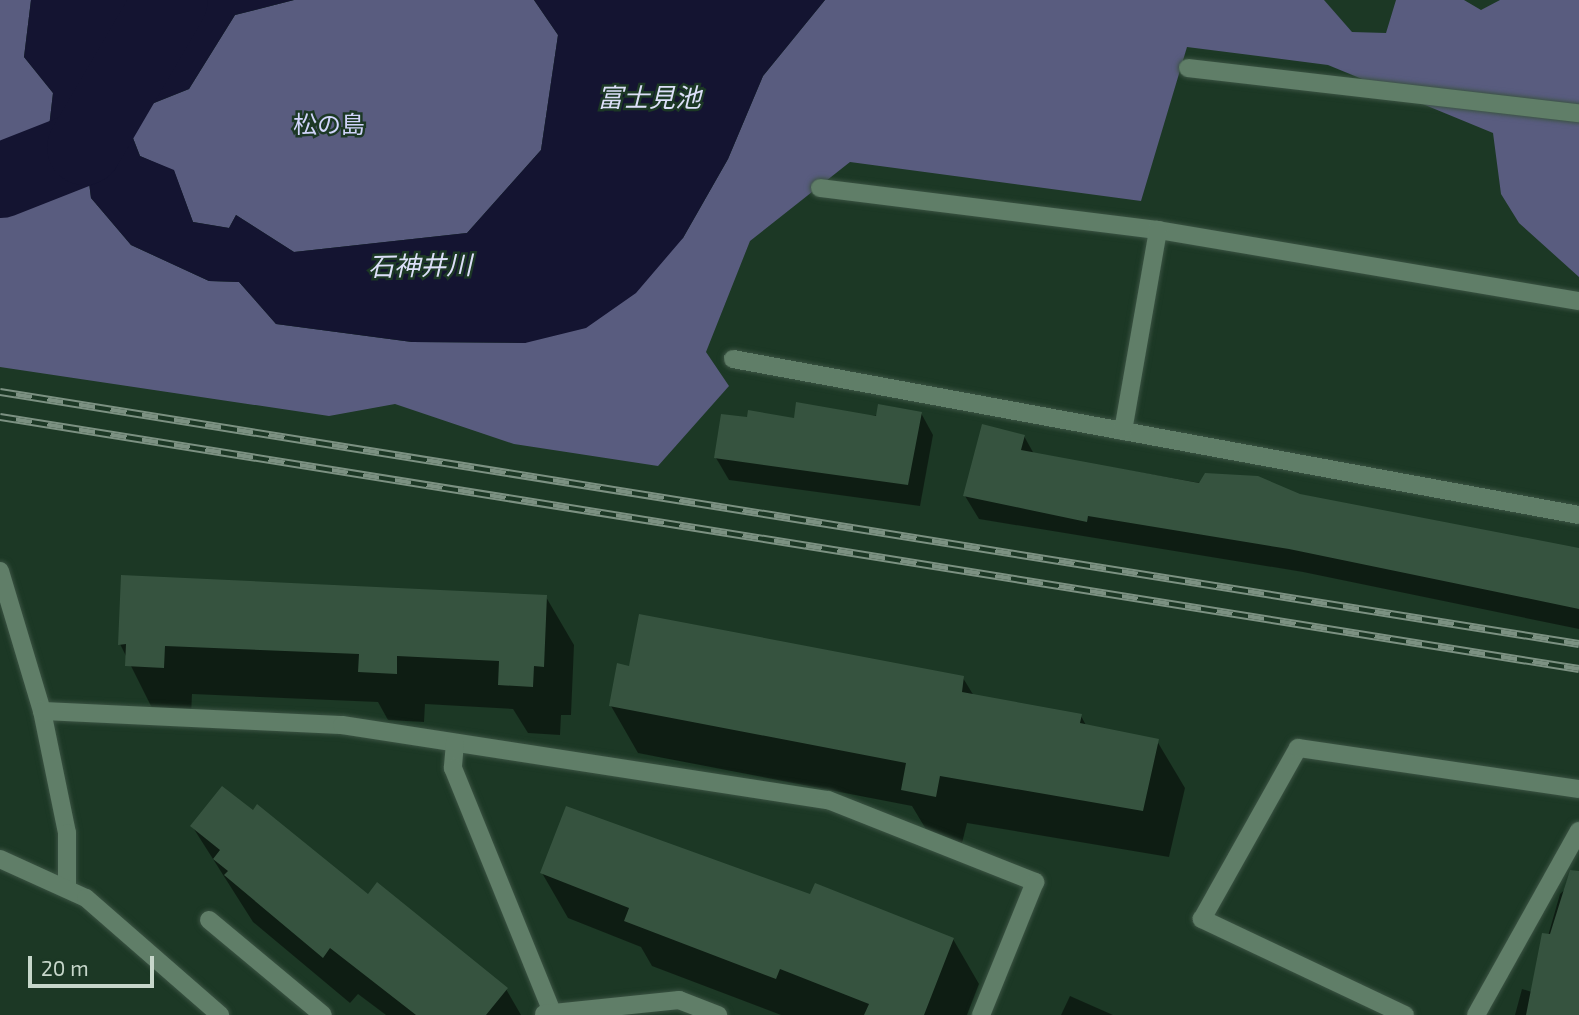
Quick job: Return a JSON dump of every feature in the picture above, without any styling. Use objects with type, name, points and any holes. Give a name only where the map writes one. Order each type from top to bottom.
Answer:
[{"type":"street","points":[[1188,68],[1579,113]]},
{"type":"street","points":[[820,188],[1158,230],[1579,301]]},
{"type":"street","points":[[1123,431],[1158,230]]},
{"type":"street","points":[[733,359],[1579,515]]},
{"type":"street","points":[[0,571],[42,711],[67,833],[67,886]]},
{"type":"street","points":[[42,711],[342,725],[828,800],[1035,882],[981,1015]]},
{"type":"street","points":[[455,743],[453,768],[546,1014],[679,1000],[718,1015]]},
{"type":"street","points":[[1405,1015],[1202,919],[1298,748],[1579,789]]},
{"type":"street","points":[[1476,1015],[1579,831]]},
{"type":"street","points":[[0,859],[67,886],[217,1014]]},
{"type":"street","points":[[209,920],[323,1015]]},
{"type":"green space","points":[[0,0],[31,0],[24,57],[53,93],[48,136],[87,167],[91,198],[131,245],[209,281],[239,282],[276,324],[412,342],[525,343],[683,238],[728,159],[763,76],[825,0],[1324,0],[1352,32],[1386,33],[1396,0],[1464,0],[1481,10],[1500,0],[1579,0],[1579,277],[1519,223],[1501,194],[1493,133],[1328,65],[1187,47],[1141,201],[850,162],[750,241],[706,352],[729,386],[658,466],[514,444],[395,404],[329,416],[0,367]]},
{"type":"green space","name":"松の島","points":[[294,0],[534,0],[558,35],[541,150],[467,233],[294,252],[236,215],[229,228],[193,222],[174,171],[140,156],[124,115],[189,89],[235,15]]},
{"type":"water","name":"富士見池","points":[[31,0],[294,0],[235,15],[189,89],[124,115],[140,156],[174,170],[193,222],[229,228],[236,215],[294,252],[467,233],[541,150],[558,35],[534,0],[825,0],[763,76],[728,159],[683,238],[636,293],[586,328],[525,343],[412,342],[276,324],[239,282],[209,281],[131,245],[91,198],[87,167],[48,136],[53,93],[24,57]]},
{"type":"building","points":[[796,402],[876,416],[878,404],[922,412],[908,485],[714,458],[721,414],[747,417],[748,410],[794,418]]},
{"type":"building","points":[[982,424],[1025,435],[1021,450],[1199,483],[1205,473],[1258,476],[1300,494],[1579,548],[1579,609],[1289,549],[1088,516],[1087,522],[963,496]]},
{"type":"building","points":[[121,575],[547,595],[544,667],[534,666],[533,687],[498,685],[499,661],[397,656],[397,674],[358,672],[359,654],[165,646],[164,668],[125,666],[126,644],[118,645]]},
{"type":"building","points":[[639,614],[964,676],[962,692],[1082,714],[1080,723],[1159,739],[1143,811],[940,776],[936,797],[901,790],[906,763],[609,706],[617,663],[629,666]]},
{"type":"building","points":[[222,786],[253,810],[257,804],[368,894],[377,882],[508,988],[486,1015],[416,1015],[330,948],[323,958],[224,875],[228,871],[213,859],[220,850],[190,826]]},
{"type":"building","points":[[566,806],[810,894],[815,883],[954,938],[924,1015],[864,1015],[869,1004],[780,969],[776,979],[624,921],[629,908],[540,873]]},
{"type":"building","points":[[1570,870],[1579,871],[1579,1015],[1526,1015],[1542,933],[1550,934]]},
{"type":"waterway","name":"石神井川","points":[[0,180],[84,147],[170,0]]},
{"type":"railway","points":[[0,392],[1579,644]]},
{"type":"railway","points":[[0,417],[1579,669]]}]
